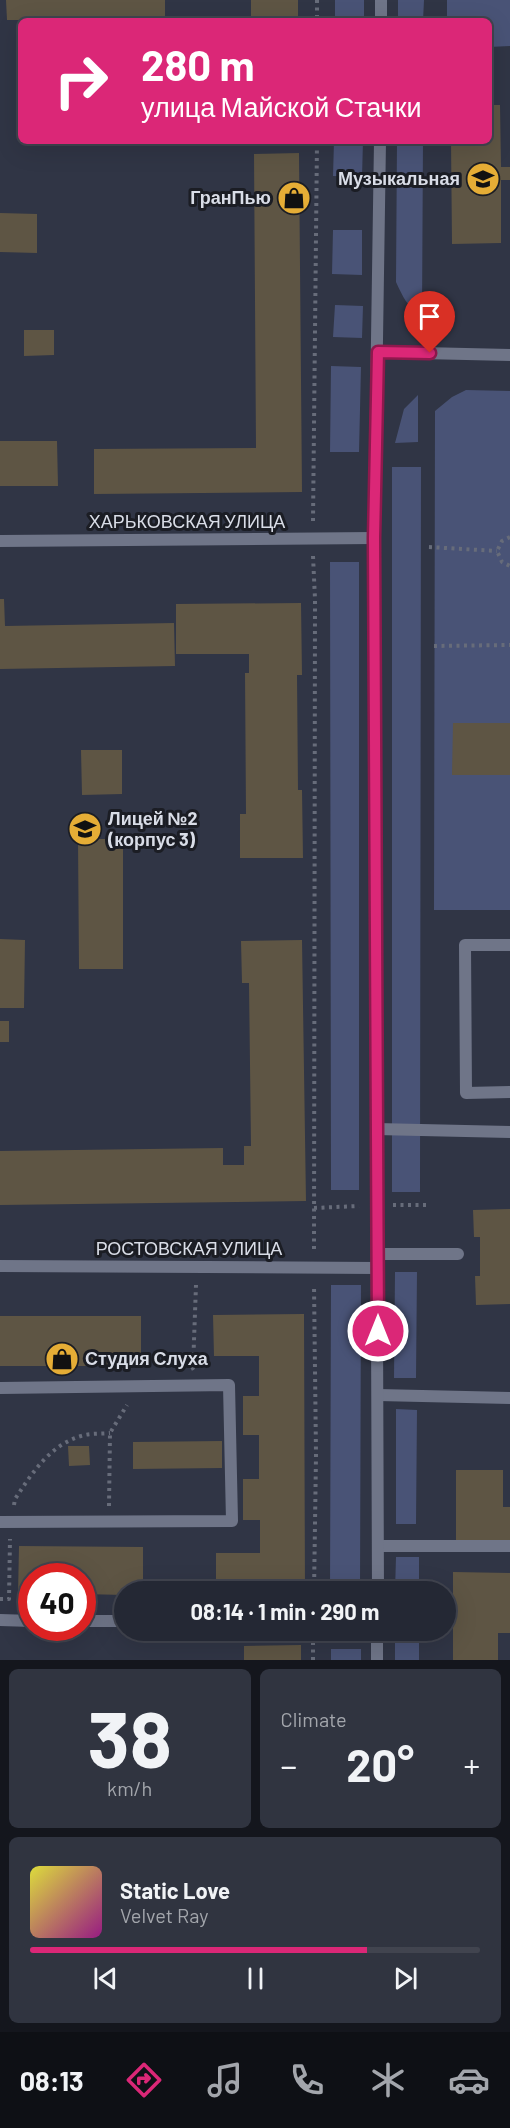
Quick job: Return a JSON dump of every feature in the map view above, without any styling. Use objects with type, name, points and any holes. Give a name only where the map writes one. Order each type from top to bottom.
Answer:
[{"type":"street","points":[[381,0],[381,18]]},
{"type":"street","points":[[378,1581],[374,538],[380,144]]},
{"type":"street","points":[[378,352],[510,355]]},
{"type":"street","name":"ХАРЬКОВСКАЯ УЛИЦА","points":[[0,542],[374,538]]},
{"type":"street","points":[[510,945],[465,945],[466,1093],[510,1092]]},
{"type":"street","points":[[376,1129],[510,1132]]},
{"type":"street","points":[[377,1254],[458,1254]]},
{"type":"street","name":"РОСТОВСКАЯ УЛИЦА","points":[[0,1266],[377,1268]]},
{"type":"street","points":[[0,1388],[229,1385],[232,1521],[5,1522]]},
{"type":"street","points":[[378,1395],[510,1398]]},
{"type":"street","points":[[378,1546],[510,1546]]},
{"type":"street","points":[[0,1620],[18,1621]]},
{"type":"street","points":[[96,1621],[114,1621]]},
{"type":"street","points":[[377,1641],[377,1660]]},
{"type":"path","points":[[316,0],[316,18]]},
{"type":"path","points":[[314,1581],[315,599],[312,539],[316,144]]},
{"type":"path","points":[[510,537],[502,540],[497,551],[502,562],[510,566]]},
{"type":"path","points":[[429,547],[497,551]]},
{"type":"path","points":[[434,646],[510,645]]},
{"type":"path","points":[[0,1599],[9,1599],[5,1522],[15,1499],[33,1471],[62,1443],[83,1435],[110,1433]]},
{"type":"path","points":[[313,1641],[313,1660]]},
{"type":"shaded area","points":[[335,0],[364,0],[364,18],[335,18]]},
{"type":"shaded area","points":[[398,0],[424,0],[423,18],[398,18]]},
{"type":"shaded area","points":[[447,0],[510,0],[510,46],[492,47],[492,18],[447,18]]},
{"type":"shaded area","points":[[334,144],[363,144],[362,177],[333,176]]},
{"type":"shaded area","points":[[397,144],[423,144],[422,315],[409,305],[396,282]]},
{"type":"shaded area","points":[[333,230],[362,230],[362,275],[332,274]]},
{"type":"shaded area","points":[[335,305],[363,306],[362,338],[333,337]]},
{"type":"shaded area","points":[[331,366],[361,367],[359,452],[330,452]]},
{"type":"shaded area","points":[[466,390],[510,391],[510,910],[434,910],[435,411],[452,397]]},
{"type":"shaded area","points":[[418,395],[418,442],[395,443],[404,409]]},
{"type":"shaded area","points":[[392,467],[421,467],[420,1192],[392,1192]]},
{"type":"shaded area","points":[[330,562],[359,562],[359,1190],[331,1190]]},
{"type":"shaded area","points":[[395,1272],[417,1272],[416,1378],[394,1378]]},
{"type":"shaded area","points":[[331,1285],[361,1285],[360,1581],[330,1581]]},
{"type":"shaded area","points":[[396,1409],[417,1410],[416,1524],[396,1524]]},
{"type":"shaded area","points":[[396,1557],[419,1557],[419,1581],[395,1581]]},
{"type":"shaded area","points":[[395,1641],[419,1641],[419,1660],[395,1660]]},
{"type":"shaded area","points":[[331,1649],[361,1649],[361,1660],[331,1660]]},
{"type":"building","points":[[6,0],[165,0],[165,18],[18,18],[18,20],[7,20]]},
{"type":"building","points":[[251,0],[298,0],[298,18],[251,18]]},
{"type":"building","points":[[492,105],[500,105],[501,167],[510,167],[510,180],[501,180],[501,243],[452,244],[451,144],[492,144]]},
{"type":"building","points":[[299,153],[302,492],[94,494],[94,449],[256,448],[254,154]]},
{"type":"building","points":[[0,213],[37,214],[37,253],[0,252]]},
{"type":"building","points":[[24,330],[54,330],[54,355],[24,356]]},
{"type":"building","points":[[0,441],[57,441],[58,486],[0,486]]},
{"type":"building","points":[[0,599],[4,599],[5,626],[174,623],[175,666],[0,669]]},
{"type":"building","points":[[301,603],[302,675],[297,675],[298,790],[302,790],[303,858],[240,858],[240,814],[246,814],[245,673],[249,673],[249,654],[176,654],[176,604]]},
{"type":"building","points":[[453,723],[510,723],[510,775],[452,775]]},
{"type":"building","points":[[81,750],[122,750],[122,794],[82,795]]},
{"type":"building","points":[[78,839],[123,839],[123,969],[79,969]]},
{"type":"building","points":[[0,939],[25,940],[24,1008],[0,1008]]},
{"type":"building","points":[[302,940],[306,1201],[0,1205],[0,1151],[223,1148],[223,1165],[244,1165],[244,1146],[251,1146],[249,983],[242,983],[241,941]]},
{"type":"building","points":[[0,1021],[9,1021],[9,1042],[0,1042]]},
{"type":"building","points":[[510,1209],[510,1304],[476,1305],[475,1276],[480,1276],[480,1237],[474,1237],[473,1210]]},
{"type":"building","points":[[304,1314],[305,1581],[216,1581],[216,1553],[260,1553],[260,1520],[243,1520],[243,1479],[259,1479],[259,1435],[243,1435],[243,1396],[259,1396],[259,1356],[214,1356],[213,1315]]},
{"type":"building","points":[[0,1316],[141,1316],[141,1366],[0,1366]]},
{"type":"building","points":[[222,1441],[222,1468],[133,1469],[133,1442]]},
{"type":"building","points":[[68,1446],[89,1446],[90,1465],[69,1466]]},
{"type":"building","points":[[456,1470],[503,1470],[503,1507],[510,1507],[510,1540],[456,1540]]},
{"type":"building","points":[[19,1546],[143,1547],[143,1581],[114,1581],[114,1595],[96,1594],[96,1563],[19,1563]]},
{"type":"building","points":[[453,1572],[510,1573],[510,1633],[498,1633],[498,1660],[453,1660],[453,1641],[456,1641],[456,1581],[453,1581]]},
{"type":"building","points":[[301,1645],[301,1660],[244,1660],[244,1646]]},
{"type":"place","name":"Музыкальная","points":[[483,179]]},
{"type":"place","name":"ГранПью","points":[[294,198]]},
{"type":"place","name":"Лицей №2 (корпус 3)","points":[[85,829]]},
{"type":"place","name":"Студия Слуха","points":[[62,1359]]},
{"type":"route","points":[[378,1331],[374,538],[378,352],[430,353]]}]
